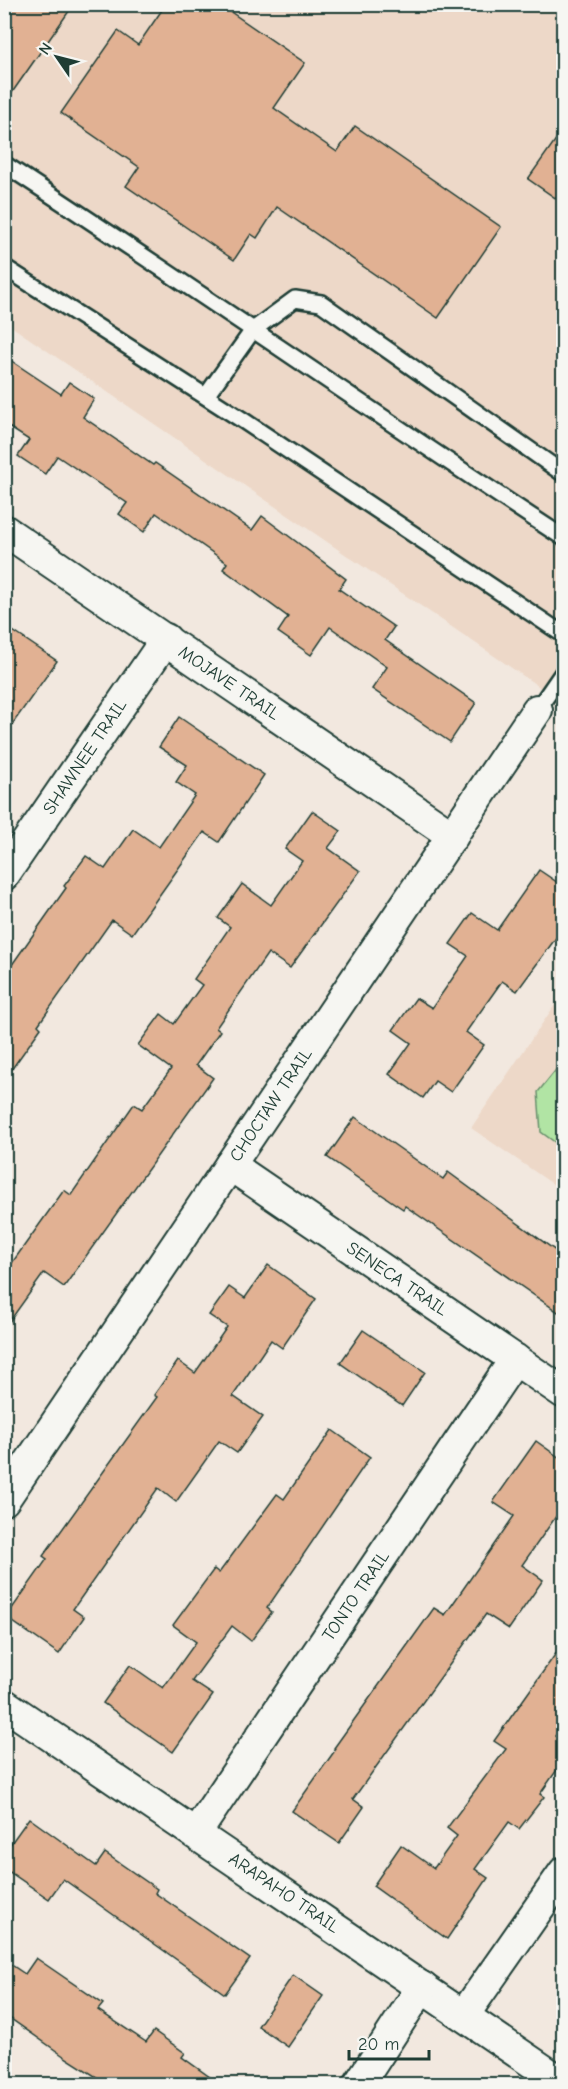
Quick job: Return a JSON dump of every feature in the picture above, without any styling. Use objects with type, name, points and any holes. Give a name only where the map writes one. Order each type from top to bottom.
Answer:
[{"type":"street","name":"MOJAVE TRAIL","points":[[4,530],[453,836]]},
{"type":"street","name":"SHAWNEE TRAIL","points":[[4,875],[166,639]]},
{"type":"street","name":"CHOCTAW TRAIL","points":[[4,1500],[537,710]]},
{"type":"street","name":"SENECA TRAIL","points":[[230,1165],[564,1393]]},
{"type":"street","name":"TONTO TRAIL","points":[[196,1833],[515,1359]]},
{"type":"street","name":"ARAPAHO TRAIL","points":[[4,1704],[564,2084]]},
{"type":"street","points":[[464,2015],[564,1872]]},
{"type":"street","points":[[359,2085],[422,1987]]},
{"type":"lane","points":[[4,164],[253,330],[347,396],[564,538]]},
{"type":"lane","points":[[4,267],[206,396],[564,635]]},
{"type":"lane","points":[[206,396],[253,330],[295,299],[321,303],[564,474]]},
{"type":"lane","points":[[537,710],[564,671]]},
{"type":"shaded area","points":[[4,5],[563,5],[563,703],[5,322]]},
{"type":"shaded area","points":[[563,993],[563,1191],[471,1128]]},
{"type":"green space","points":[[563,1061],[563,1148],[541,1132],[538,1092]]},
{"type":"building","points":[[4,4],[74,4],[4,104]]},
{"type":"building","points":[[166,4],[219,4],[305,63],[274,108],[337,152],[355,126],[501,227],[438,318],[277,207],[257,238],[251,234],[234,260],[126,186],[139,167],[61,113],[118,31],[138,45]]},
{"type":"building","points":[[564,128],[564,204],[528,179]]},
{"type":"building","points":[[4,356],[61,394],[69,382],[94,399],[83,417],[252,530],[262,516],[346,579],[339,589],[394,627],[385,640],[476,703],[450,742],[372,689],[387,667],[330,627],[311,655],[278,632],[288,617],[223,569],[227,563],[156,513],[144,532],[119,514],[127,503],[57,456],[45,474],[18,456],[29,440],[4,424]]},
{"type":"building","points":[[4,625],[57,661],[4,736]]},
{"type":"building","points":[[179,717],[264,775],[219,842],[204,832],[132,934],[112,920],[38,1025],[41,1028],[4,1080],[4,976],[66,888],[64,886],[86,856],[105,869],[133,829],[159,847],[195,795],[176,782],[187,765],[159,747]]},
{"type":"building","points":[[312,811],[341,831],[328,848],[360,871],[290,968],[268,953],[216,1028],[220,1031],[196,1065],[213,1078],[64,1287],[44,1273],[4,1329],[4,1274],[64,1190],[71,1195],[134,1104],[142,1109],[171,1069],[138,1045],[161,1014],[174,1024],[202,985],[194,979],[230,927],[218,918],[242,884],[271,905],[302,861],[285,849]]},
{"type":"building","points":[[539,870],[564,887],[564,927],[517,991],[502,981],[466,1032],[484,1045],[451,1092],[435,1081],[423,1098],[389,1074],[411,1043],[393,1030],[416,998],[432,1008],[468,956],[450,944],[472,913],[497,930]]},
{"type":"building","points":[[355,1117],[443,1179],[448,1172],[564,1257],[564,1316],[405,1206],[403,1209],[327,1157]]},
{"type":"building","points":[[268,1265],[316,1299],[282,1348],[271,1340],[233,1396],[263,1417],[237,1453],[219,1441],[176,1502],[158,1488],[73,1609],[84,1617],[59,1654],[6,1617],[47,1559],[43,1556],[157,1397],[154,1395],[178,1361],[195,1373],[227,1327],[209,1315],[229,1287],[245,1298]]},
{"type":"building","points":[[363,1330],[425,1372],[402,1406],[340,1363]]},
{"type":"building","points":[[332,1430],[370,1457],[267,1608],[272,1612],[251,1641],[232,1626],[192,1681],[213,1695],[173,1752],[103,1703],[130,1665],[163,1688],[196,1642],[173,1625],[214,1569],[219,1573],[277,1494],[284,1499]]},
{"type":"building","points":[[536,1441],[564,1461],[564,1505],[522,1565],[543,1580],[509,1629],[486,1614],[353,1799],[364,1807],[339,1843],[292,1811],[434,1608],[445,1615],[514,1516],[493,1502]]},
{"type":"building","points":[[564,1642],[564,1724],[555,1736],[564,1742],[564,1760],[540,1794],[544,1797],[519,1829],[509,1822],[475,1869],[488,1878],[447,1939],[373,1886],[401,1845],[434,1868],[457,1836],[447,1828],[506,1749],[494,1741]]},
{"type":"building","points":[[29,1818],[96,1866],[105,1853],[157,1889],[155,1893],[250,1959],[225,1994],[63,1879],[49,1899],[4,1868],[4,1853]]},
{"type":"building","points":[[36,1958],[103,2004],[98,2010],[146,2042],[154,2031],[185,2053],[182,2057],[221,2085],[109,2085],[65,2057],[4,2014],[4,1960],[25,1974]]},
{"type":"building","points":[[293,1975],[323,1996],[288,2047],[258,2026]]}]
